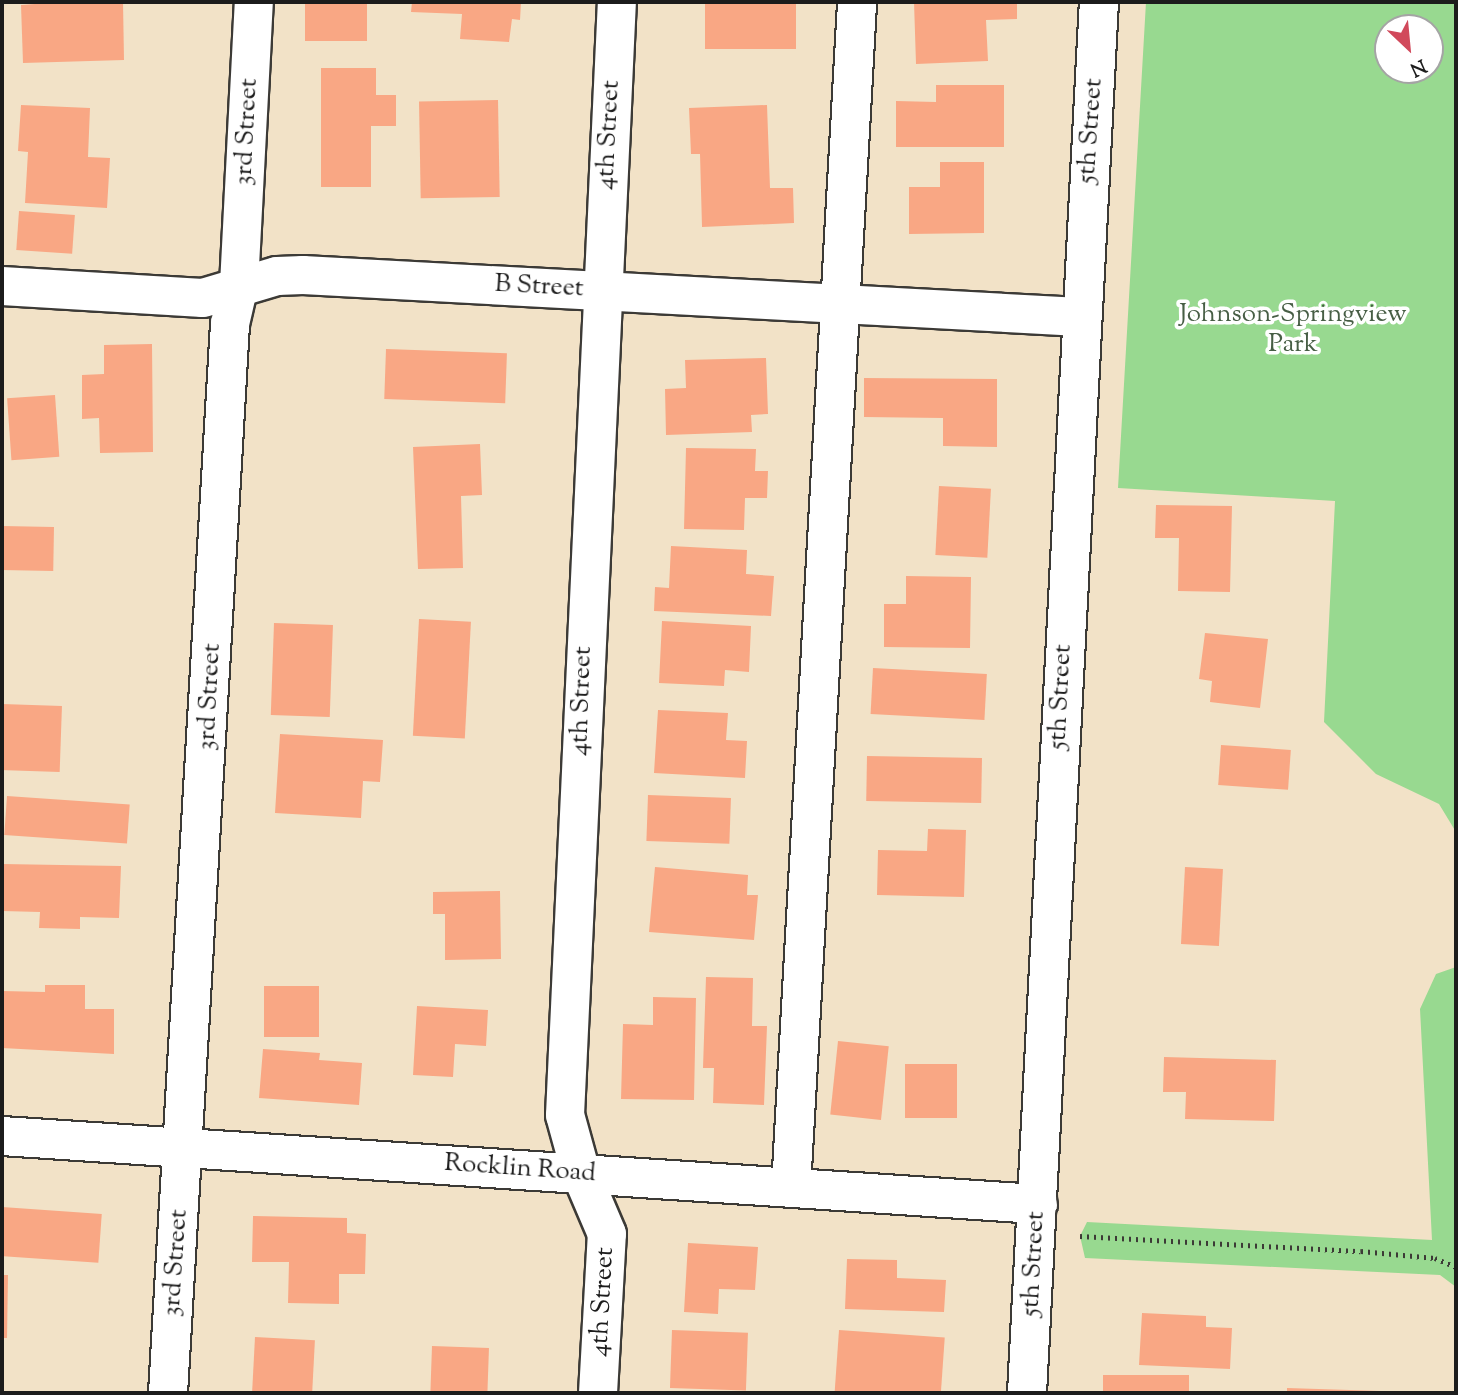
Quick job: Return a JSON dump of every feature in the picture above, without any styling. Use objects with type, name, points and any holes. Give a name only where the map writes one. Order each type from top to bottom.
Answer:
[{"type":"street","name":"3rd Street","points":[[168,1393],[230,324],[239,285],[254,2]]},
{"type":"street","name":"4th Street","points":[[598,1393],[607,1234],[580,1173],[565,1115],[600,290],[617,2]]},
{"type":"street","points":[[791,1188],[856,2]]},
{"type":"street","name":"5th Street","points":[[1027,1393],[1080,317],[1099,2]]},
{"type":"street","name":"B Street","points":[[2,286],[203,298],[239,285],[303,275],[1080,317]]},
{"type":"street","name":"Rocklin Road","points":[[2,1136],[1038,1205]]},
{"type":"path","points":[[1080,1236],[1361,1251],[1435,1258],[1456,1267]]},
{"type":"green space","name":"Johnson-Springview Park","points":[[1146,2],[1456,2],[1456,832],[1439,804],[1376,774],[1324,722],[1335,501],[1118,488]]},
{"type":"green space","points":[[1456,967],[1456,1287],[1440,1275],[1085,1258],[1080,1236],[1087,1222],[1432,1240],[1420,1009],[1436,974]]},
{"type":"building","points":[[123,2],[124,60],[23,63],[21,5]]},
{"type":"building","points":[[305,2],[367,2],[367,41],[305,41]]},
{"type":"building","points":[[412,2],[521,2],[520,20],[512,19],[509,42],[460,39],[462,14],[411,12]]},
{"type":"building","points":[[705,2],[796,2],[796,49],[705,49]]},
{"type":"building","points":[[914,2],[1017,2],[1017,19],[986,20],[988,61],[916,64]]},
{"type":"building","points":[[321,68],[376,68],[376,95],[396,95],[396,126],[371,126],[371,187],[321,187]]},
{"type":"building","points":[[936,85],[1004,85],[1004,147],[896,147],[896,101],[936,102]]},
{"type":"building","points":[[498,100],[500,197],[421,198],[419,101]]},
{"type":"building","points":[[21,105],[90,108],[88,157],[110,158],[107,208],[25,203],[28,152],[18,151]]},
{"type":"building","points":[[767,105],[770,188],[793,188],[794,223],[702,227],[700,154],[691,154],[689,108]]},
{"type":"building","points":[[940,162],[984,162],[984,233],[909,234],[909,187],[940,187]]},
{"type":"building","points":[[19,211],[75,215],[72,254],[16,250]]},
{"type":"building","points":[[152,344],[153,452],[100,453],[99,418],[82,419],[82,375],[104,374],[104,345]]},
{"type":"building","points":[[386,349],[507,353],[505,403],[384,399]]},
{"type":"building","points":[[766,358],[768,414],[751,415],[752,432],[666,435],[665,389],[686,388],[685,360]]},
{"type":"building","points":[[864,378],[997,379],[997,447],[943,446],[943,418],[864,417]]},
{"type":"building","points":[[55,395],[59,457],[11,460],[7,398]]},
{"type":"building","points":[[480,444],[482,495],[461,496],[463,568],[418,569],[413,447]]},
{"type":"building","points":[[686,448],[756,449],[755,471],[768,471],[767,498],[745,498],[744,530],[684,529]]},
{"type":"building","points":[[939,486],[991,489],[987,558],[935,555]]},
{"type":"building","points":[[1156,505],[1232,506],[1230,592],[1178,591],[1179,538],[1155,538]]},
{"type":"building","points":[[2,526],[54,527],[53,571],[2,570]]},
{"type":"building","points":[[671,546],[747,550],[746,574],[774,576],[771,616],[654,611],[655,587],[669,588]]},
{"type":"building","points":[[906,576],[971,577],[970,648],[884,647],[884,604],[906,604]]},
{"type":"building","points":[[419,619],[471,622],[465,739],[413,736]]},
{"type":"building","points":[[662,621],[751,626],[749,672],[725,670],[724,686],[659,683]]},
{"type":"building","points":[[274,623],[333,625],[330,717],[271,715]]},
{"type":"building","points":[[1205,633],[1268,639],[1260,708],[1210,702],[1212,681],[1199,679]]},
{"type":"building","points":[[873,668],[987,674],[984,720],[871,714]]},
{"type":"building","points":[[2,704],[62,706],[60,772],[2,770]]},
{"type":"building","points":[[658,710],[728,713],[726,740],[747,741],[745,778],[654,773]]},
{"type":"building","points":[[280,734],[383,740],[380,782],[363,781],[361,818],[275,813]]},
{"type":"building","points":[[1221,745],[1291,750],[1288,790],[1218,785]]},
{"type":"building","points":[[867,756],[982,758],[981,803],[866,801]]},
{"type":"building","points":[[648,795],[731,798],[729,844],[646,841]]},
{"type":"building","points":[[7,796],[130,805],[127,843],[4,835]]},
{"type":"building","points":[[928,829],[966,830],[964,897],[877,895],[878,850],[927,851]]},
{"type":"building","points":[[2,864],[121,866],[119,918],[80,917],[80,929],[39,928],[40,912],[2,911]]},
{"type":"building","points":[[655,867],[748,875],[747,895],[758,895],[754,940],[649,932]]},
{"type":"building","points":[[1185,867],[1223,869],[1219,946],[1181,944]]},
{"type":"building","points":[[500,891],[501,959],[445,960],[445,914],[433,914],[433,892]]},
{"type":"building","points":[[706,977],[753,978],[752,1026],[767,1026],[764,1105],[713,1103],[714,1068],[703,1068]]},
{"type":"building","points":[[45,985],[85,985],[85,1009],[114,1009],[114,1054],[2,1048],[2,991],[45,992]]},
{"type":"building","points":[[264,986],[319,986],[319,1037],[264,1037]]},
{"type":"building","points":[[653,997],[696,998],[694,1100],[621,1099],[623,1024],[653,1025]]},
{"type":"building","points":[[417,1006],[488,1010],[486,1046],[455,1044],[453,1077],[413,1075]]},
{"type":"building","points":[[838,1041],[889,1046],[881,1120],[830,1115]]},
{"type":"building","points":[[263,1049],[320,1053],[319,1060],[362,1063],[359,1105],[259,1098]]},
{"type":"building","points":[[1164,1057],[1276,1060],[1274,1121],[1185,1119],[1186,1092],[1163,1092]]},
{"type":"building","points":[[905,1064],[957,1064],[957,1118],[905,1118]]},
{"type":"building","points":[[2,1207],[102,1214],[98,1263],[2,1256]]},
{"type":"building","points":[[253,1216],[347,1218],[347,1233],[366,1234],[365,1274],[339,1274],[339,1304],[288,1303],[289,1262],[252,1262]]},
{"type":"building","points":[[688,1243],[758,1247],[755,1290],[719,1289],[718,1314],[684,1312]]},
{"type":"building","points":[[847,1259],[897,1260],[897,1278],[946,1280],[944,1312],[845,1309]]},
{"type":"building","points":[[2,1275],[8,1275],[7,1338],[2,1338]]},
{"type":"building","points":[[1142,1313],[1206,1316],[1206,1327],[1232,1328],[1230,1369],[1139,1365]]},
{"type":"building","points":[[672,1330],[748,1333],[746,1391],[670,1388]]},
{"type":"building","points":[[839,1330],[945,1337],[941,1393],[835,1393]]},
{"type":"building","points":[[255,1337],[315,1340],[312,1393],[252,1393]]},
{"type":"building","points":[[432,1346],[489,1348],[487,1393],[430,1393]]},
{"type":"building","points":[[1103,1375],[1189,1375],[1189,1393],[1103,1393]]},
{"type":"building","points":[[1287,1388],[1381,1391],[1381,1393],[1287,1393]]}]
